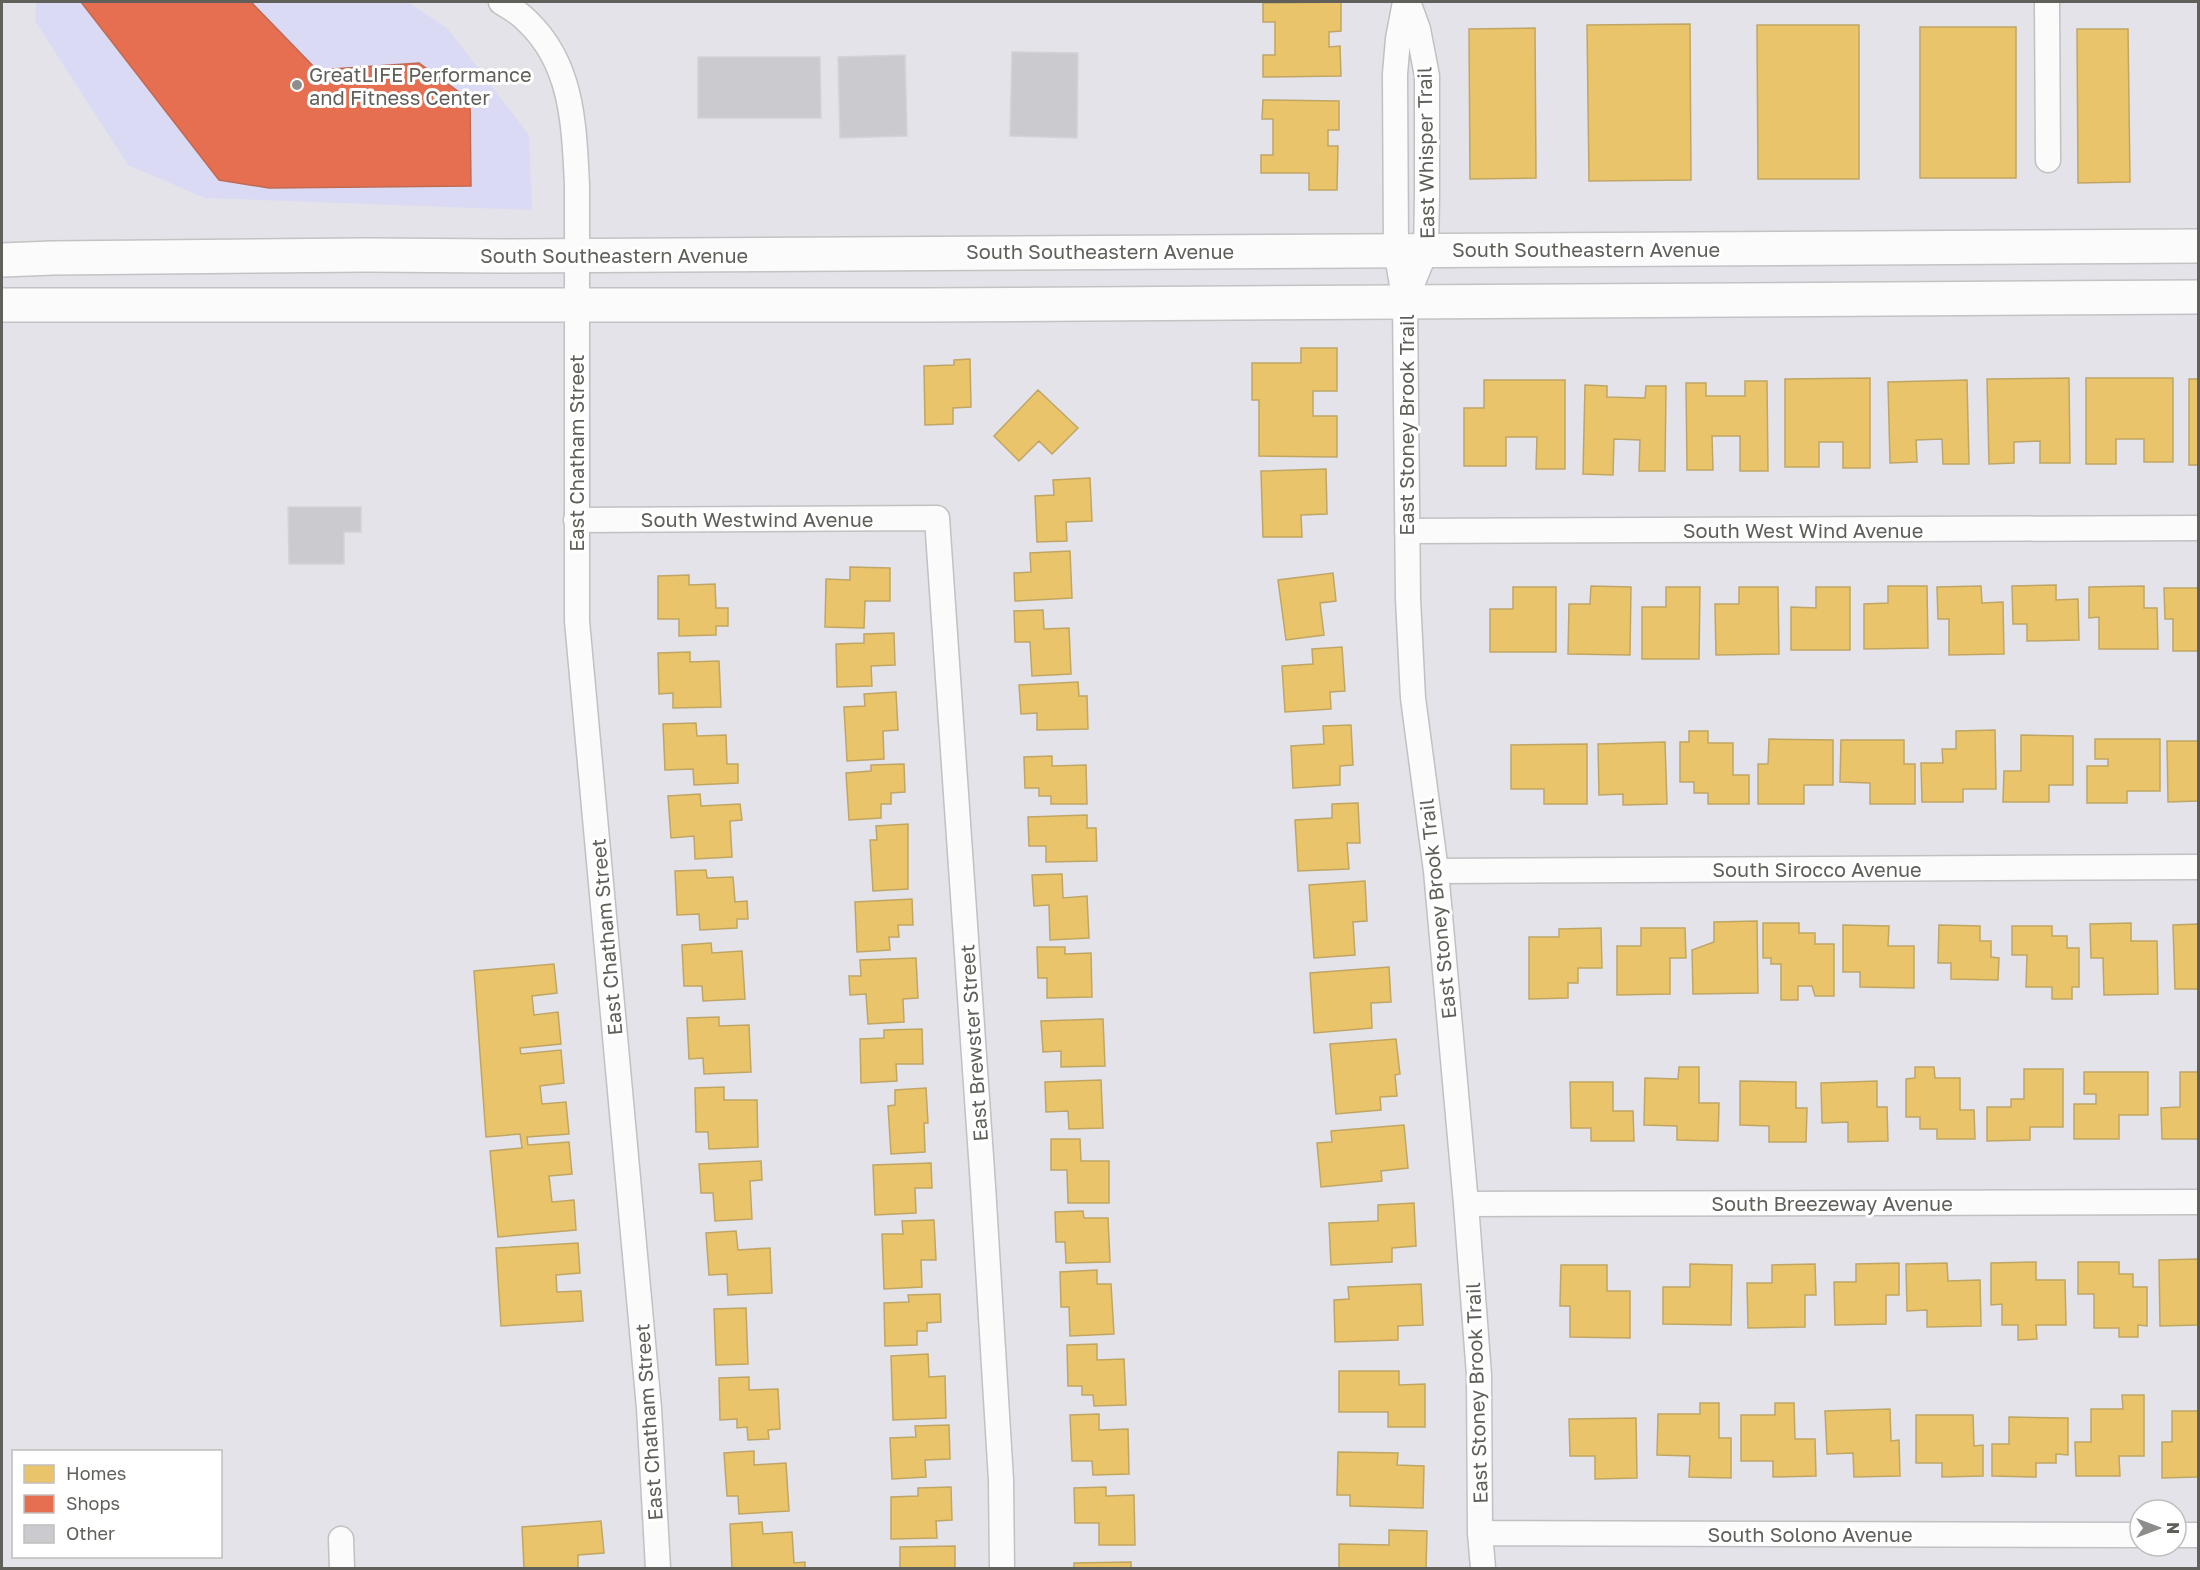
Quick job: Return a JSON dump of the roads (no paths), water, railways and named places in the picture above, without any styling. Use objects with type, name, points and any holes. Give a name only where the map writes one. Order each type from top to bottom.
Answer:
[{"type":"main road","name":"South Southeastern Avenue","points":[[2,260],[203,256],[2199,246]]},
{"type":"main road","points":[[2,305],[1405,302],[2199,297]]},
{"type":"street","name":"East Chatham Street","points":[[501,2],[527,20],[552,49],[564,78],[573,116],[577,185],[577,621],[648,1396],[658,1569]]},
{"type":"street","name":"East Whisper Trail","points":[[1406,2],[1398,39],[1395,74],[1411,250]]},
{"type":"street","name":"East Whisper Trail","points":[[1405,302],[1427,76],[1418,29],[1406,2]]},
{"type":"street","points":[[2047,2],[2048,160]]},
{"type":"street","name":"East Stoney Brook Trail","points":[[1405,302],[1407,531],[1413,698],[1436,871],[1466,1204],[1479,1375],[1480,1533],[1483,1569]]},
{"type":"street","name":"South Westwind Avenue","points":[[576,520],[937,518]]},
{"type":"street","name":"East Brewster Street","points":[[937,518],[984,1198],[1000,1480],[1002,1569]]},
{"type":"street","name":"South West Wind Avenue","points":[[1407,531],[2199,528]]},
{"type":"street","name":"South Sirocco Avenue","points":[[1436,871],[2199,867]]},
{"type":"street","name":"South Breezeway Avenue","points":[[1466,1204],[2199,1202]]},
{"type":"street","name":"South Solono Avenue","points":[[1480,1533],[2128,1535]]},
{"type":"street","points":[[341,1539],[342,1569]]},
{"type":"place","name":"GreatLIFE Performance and Fitness Center","points":[[297,85]]}]
